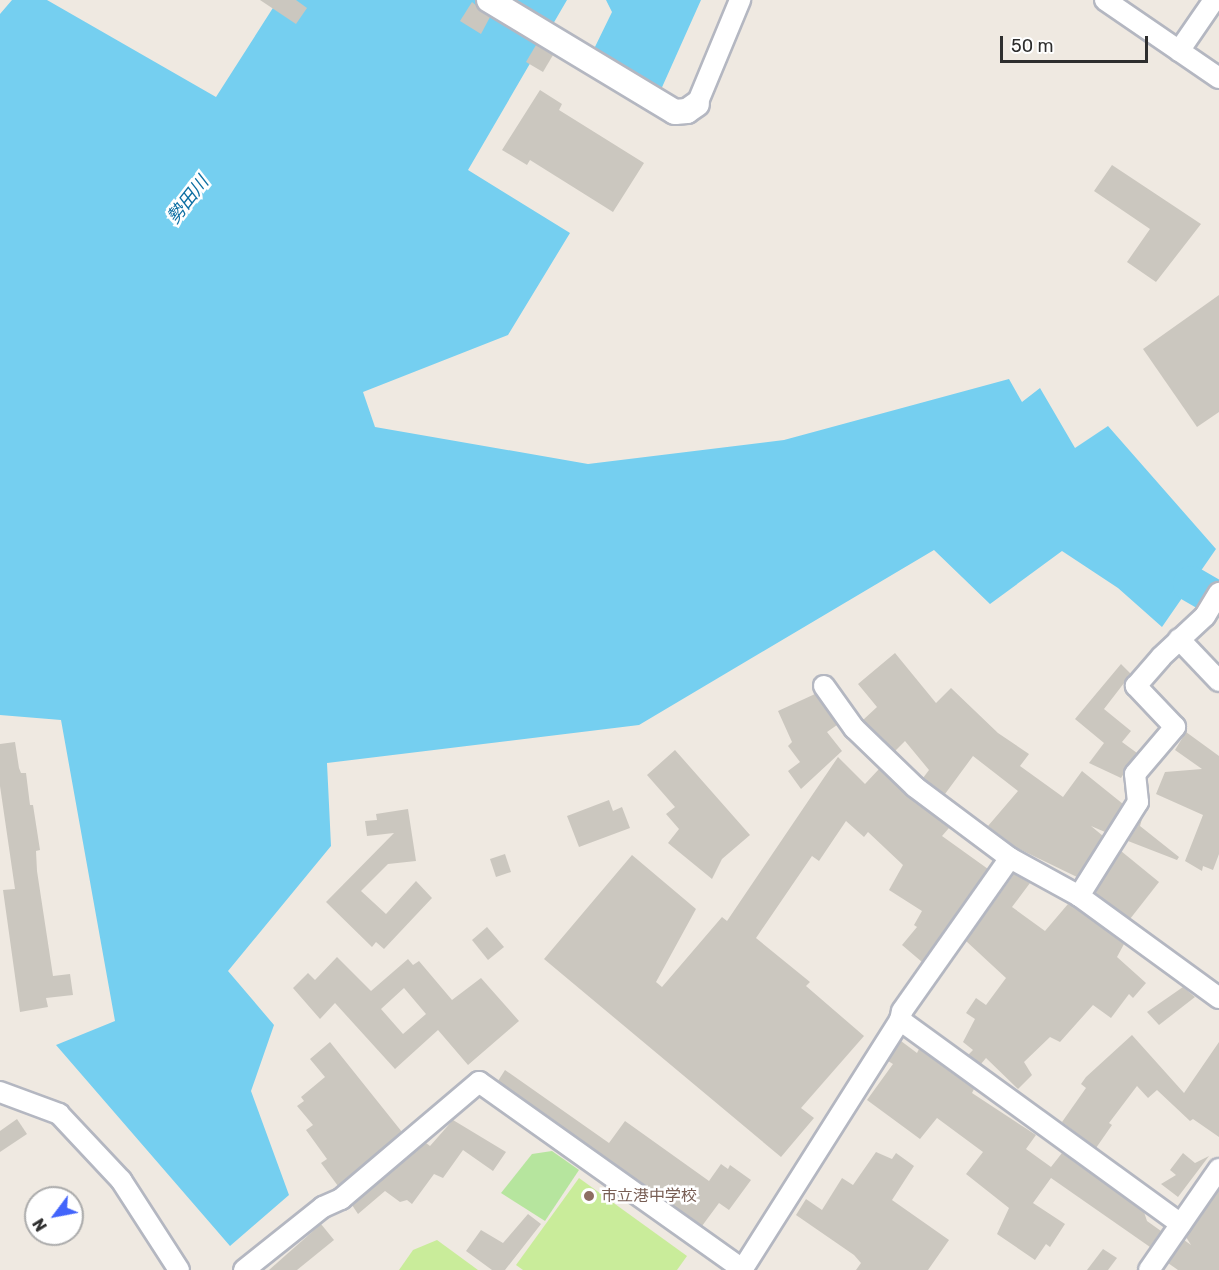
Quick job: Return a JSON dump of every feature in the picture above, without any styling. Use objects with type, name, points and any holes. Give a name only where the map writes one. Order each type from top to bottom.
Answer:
[{"type":"street","points":[[489,0],[675,112],[687,111],[697,104],[740,0]]},
{"type":"street","points":[[1105,0],[1219,78]]},
{"type":"street","points":[[1179,51],[1214,0]]},
{"type":"street","points":[[1079,896],[1138,802],[1135,774],[1175,727],[1136,686],[1179,639],[1205,616],[1219,593]]},
{"type":"street","points":[[1179,639],[1219,681]]},
{"type":"street","points":[[824,686],[854,728],[893,768],[1010,858],[1079,896],[1219,998]]},
{"type":"street","points":[[244,1270],[323,1208],[340,1199],[479,1082],[742,1270],[900,1020],[902,1011],[1010,858]]},
{"type":"street","points":[[900,1020],[1181,1224]]},
{"type":"street","points":[[0,1092],[59,1114],[121,1180],[179,1270]]},
{"type":"street","points":[[1149,1270],[1219,1168]]},
{"type":"green space","points":[[552,1151],[579,1170],[545,1221],[501,1193],[532,1154]]},
{"type":"green space","name":"市立港中学校","points":[[579,1178],[687,1256],[677,1270],[523,1270],[516,1265]]},
{"type":"green space","points":[[437,1240],[478,1270],[399,1270],[413,1250]]},
{"type":"water","name":"勢田川","points":[[12,0],[47,0],[216,97],[278,0],[567,0],[468,170],[570,233],[508,335],[363,392],[375,427],[588,464],[784,440],[1009,379],[1022,402],[1040,388],[1075,448],[1108,426],[1216,549],[1162,627],[1118,588],[1062,551],[990,604],[934,550],[639,725],[327,763],[331,846],[228,971],[274,1025],[251,1091],[289,1195],[230,1246],[56,1045],[115,1021],[61,720],[0,715],[0,14]]},
{"type":"water","points":[[606,0],[701,0],[659,94],[592,53],[612,12]]},
{"type":"building","points":[[260,0],[296,0],[307,8],[296,24]]},
{"type":"building","points":[[472,2],[490,17],[481,34],[460,21]]},
{"type":"building","points":[[536,45],[553,55],[543,72],[526,62]]},
{"type":"building","points":[[540,90],[562,104],[559,110],[644,163],[613,212],[530,160],[527,165],[502,150]]},
{"type":"building","points":[[1112,165],[1201,224],[1156,282],[1127,262],[1150,229],[1094,191]]},
{"type":"building","points":[[1219,295],[1219,412],[1197,427],[1143,349]]},
{"type":"building","points":[[895,653],[936,703],[951,688],[998,733],[1029,754],[1020,766],[1063,797],[1082,771],[1123,804],[1105,832],[1091,826],[1103,836],[1077,877],[1017,848],[988,826],[1018,791],[973,756],[945,794],[923,778],[929,770],[905,741],[895,751],[863,720],[877,707],[858,684]]},
{"type":"building","points":[[1121,664],[1131,674],[1104,709],[1131,731],[1122,742],[1137,753],[1121,778],[1089,763],[1104,743],[1075,719]]},
{"type":"building","points":[[815,694],[837,725],[827,732],[842,751],[801,789],[788,771],[800,762],[788,746],[792,742],[778,711]]},
{"type":"building","points":[[1186,732],[1219,756],[1219,854],[1213,870],[1203,866],[1202,871],[1185,861],[1203,815],[1156,794],[1165,772],[1202,769],[1175,750]]},
{"type":"building","points":[[15,742],[19,768],[21,773],[26,773],[30,805],[33,805],[40,850],[36,851],[37,871],[53,976],[70,974],[73,995],[46,998],[48,1007],[20,1012],[3,890],[15,889],[0,786],[0,744]]},
{"type":"building","points":[[675,750],[750,835],[722,859],[712,879],[668,843],[679,829],[666,814],[675,807],[647,775]]},
{"type":"building","points":[[838,757],[865,784],[879,769],[949,828],[942,836],[988,869],[922,962],[902,945],[917,927],[914,925],[922,911],[889,890],[903,865],[868,832],[864,837],[846,821],[819,861],[812,856],[756,938],[810,982],[806,986],[864,1036],[801,1108],[814,1118],[781,1157],[544,959],[632,855],[696,909],[656,982],[662,987],[722,917],[727,921]]},
{"type":"building","points":[[609,800],[613,811],[622,807],[630,828],[579,847],[567,816]]},
{"type":"building","points":[[408,809],[416,861],[388,864],[361,891],[386,914],[416,881],[432,898],[384,949],[376,942],[372,947],[326,902],[394,833],[367,836],[365,821],[377,820],[376,814]]},
{"type":"building","points":[[1142,819],[1140,826],[1179,857],[1177,860],[1128,841]]},
{"type":"building","points":[[1121,851],[1159,882],[1130,919],[1095,893]]},
{"type":"building","points":[[505,854],[511,872],[496,877],[490,859]]},
{"type":"building","points":[[1014,874],[1030,883],[1012,907],[1045,931],[1068,904],[1073,906],[1124,944],[1117,957],[1146,983],[1133,998],[1129,994],[1111,1018],[1093,1005],[1060,1042],[1050,1037],[1024,1062],[1032,1075],[1018,1089],[986,1058],[981,1064],[968,1055],[973,1050],[963,1042],[975,1019],[966,1013],[976,998],[986,1005],[1006,978],[966,941]]},
{"type":"building","points":[[487,927],[504,947],[488,960],[472,940]]},
{"type":"building","points":[[337,957],[371,991],[408,959],[413,965],[419,961],[452,1000],[481,978],[519,1021],[468,1065],[438,1030],[395,1069],[335,1003],[320,1019],[293,988],[308,973],[315,980]],"holes":[[[404,988],[426,1014],[403,1034],[381,1009]]]},
{"type":"building","points":[[1183,987],[1195,997],[1159,1025],[1147,1012]]},
{"type":"building","points":[[1132,1035],[1184,1093],[1219,1042],[1219,1137],[1193,1119],[1190,1121],[1157,1090],[1148,1098],[1137,1086],[1109,1123],[1112,1125],[1096,1148],[1062,1122],[1086,1088],[1081,1084],[1086,1077]]},
{"type":"building","points":[[901,1041],[917,1053],[919,1049],[974,1089],[972,1093],[1036,1135],[1026,1149],[1051,1167],[1062,1153],[1144,1212],[1147,1221],[1161,1231],[1150,1247],[1051,1178],[1033,1203],[1065,1224],[1050,1247],[1046,1244],[1035,1260],[997,1234],[1009,1208],[966,1174],[983,1152],[937,1118],[920,1139],[867,1100],[893,1064],[888,1061]]},
{"type":"building","points":[[330,1042],[402,1132],[338,1186],[321,1163],[327,1159],[306,1130],[313,1125],[297,1106],[304,1101],[301,1097],[325,1077],[310,1059]]},
{"type":"building","points":[[505,1070],[609,1143],[625,1121],[709,1181],[721,1164],[728,1169],[730,1165],[751,1180],[729,1210],[719,1203],[702,1226],[498,1081]]},
{"type":"building","points":[[17,1119],[27,1134],[0,1152],[0,1131]]},
{"type":"building","points":[[453,1120],[506,1152],[493,1171],[463,1150],[443,1178],[434,1174],[412,1204],[407,1200],[400,1202],[385,1191],[358,1214],[352,1205],[426,1143],[430,1146]]},
{"type":"building","points":[[876,1152],[892,1159],[896,1153],[914,1166],[892,1200],[949,1240],[928,1270],[856,1270],[861,1263],[854,1255],[796,1215],[806,1199],[822,1210],[842,1178],[853,1185]]},
{"type":"building","points":[[1183,1153],[1195,1163],[1209,1156],[1178,1197],[1161,1184],[1176,1175],[1170,1170]]},
{"type":"building","points":[[1219,1190],[1219,1270],[1178,1270],[1168,1263],[1184,1240],[1191,1245],[1186,1237]]},
{"type":"building","points":[[528,1214],[541,1224],[505,1270],[492,1270],[466,1251],[481,1230],[503,1243]]},
{"type":"building","points":[[321,1224],[334,1240],[297,1270],[269,1270]]},
{"type":"building","points":[[1103,1249],[1117,1258],[1108,1270],[1087,1270]]},
{"type":"waterway","points":[[1191,584],[1219,600]]},
{"type":"place","name":"市立港中学校","points":[[589,1196]]}]
